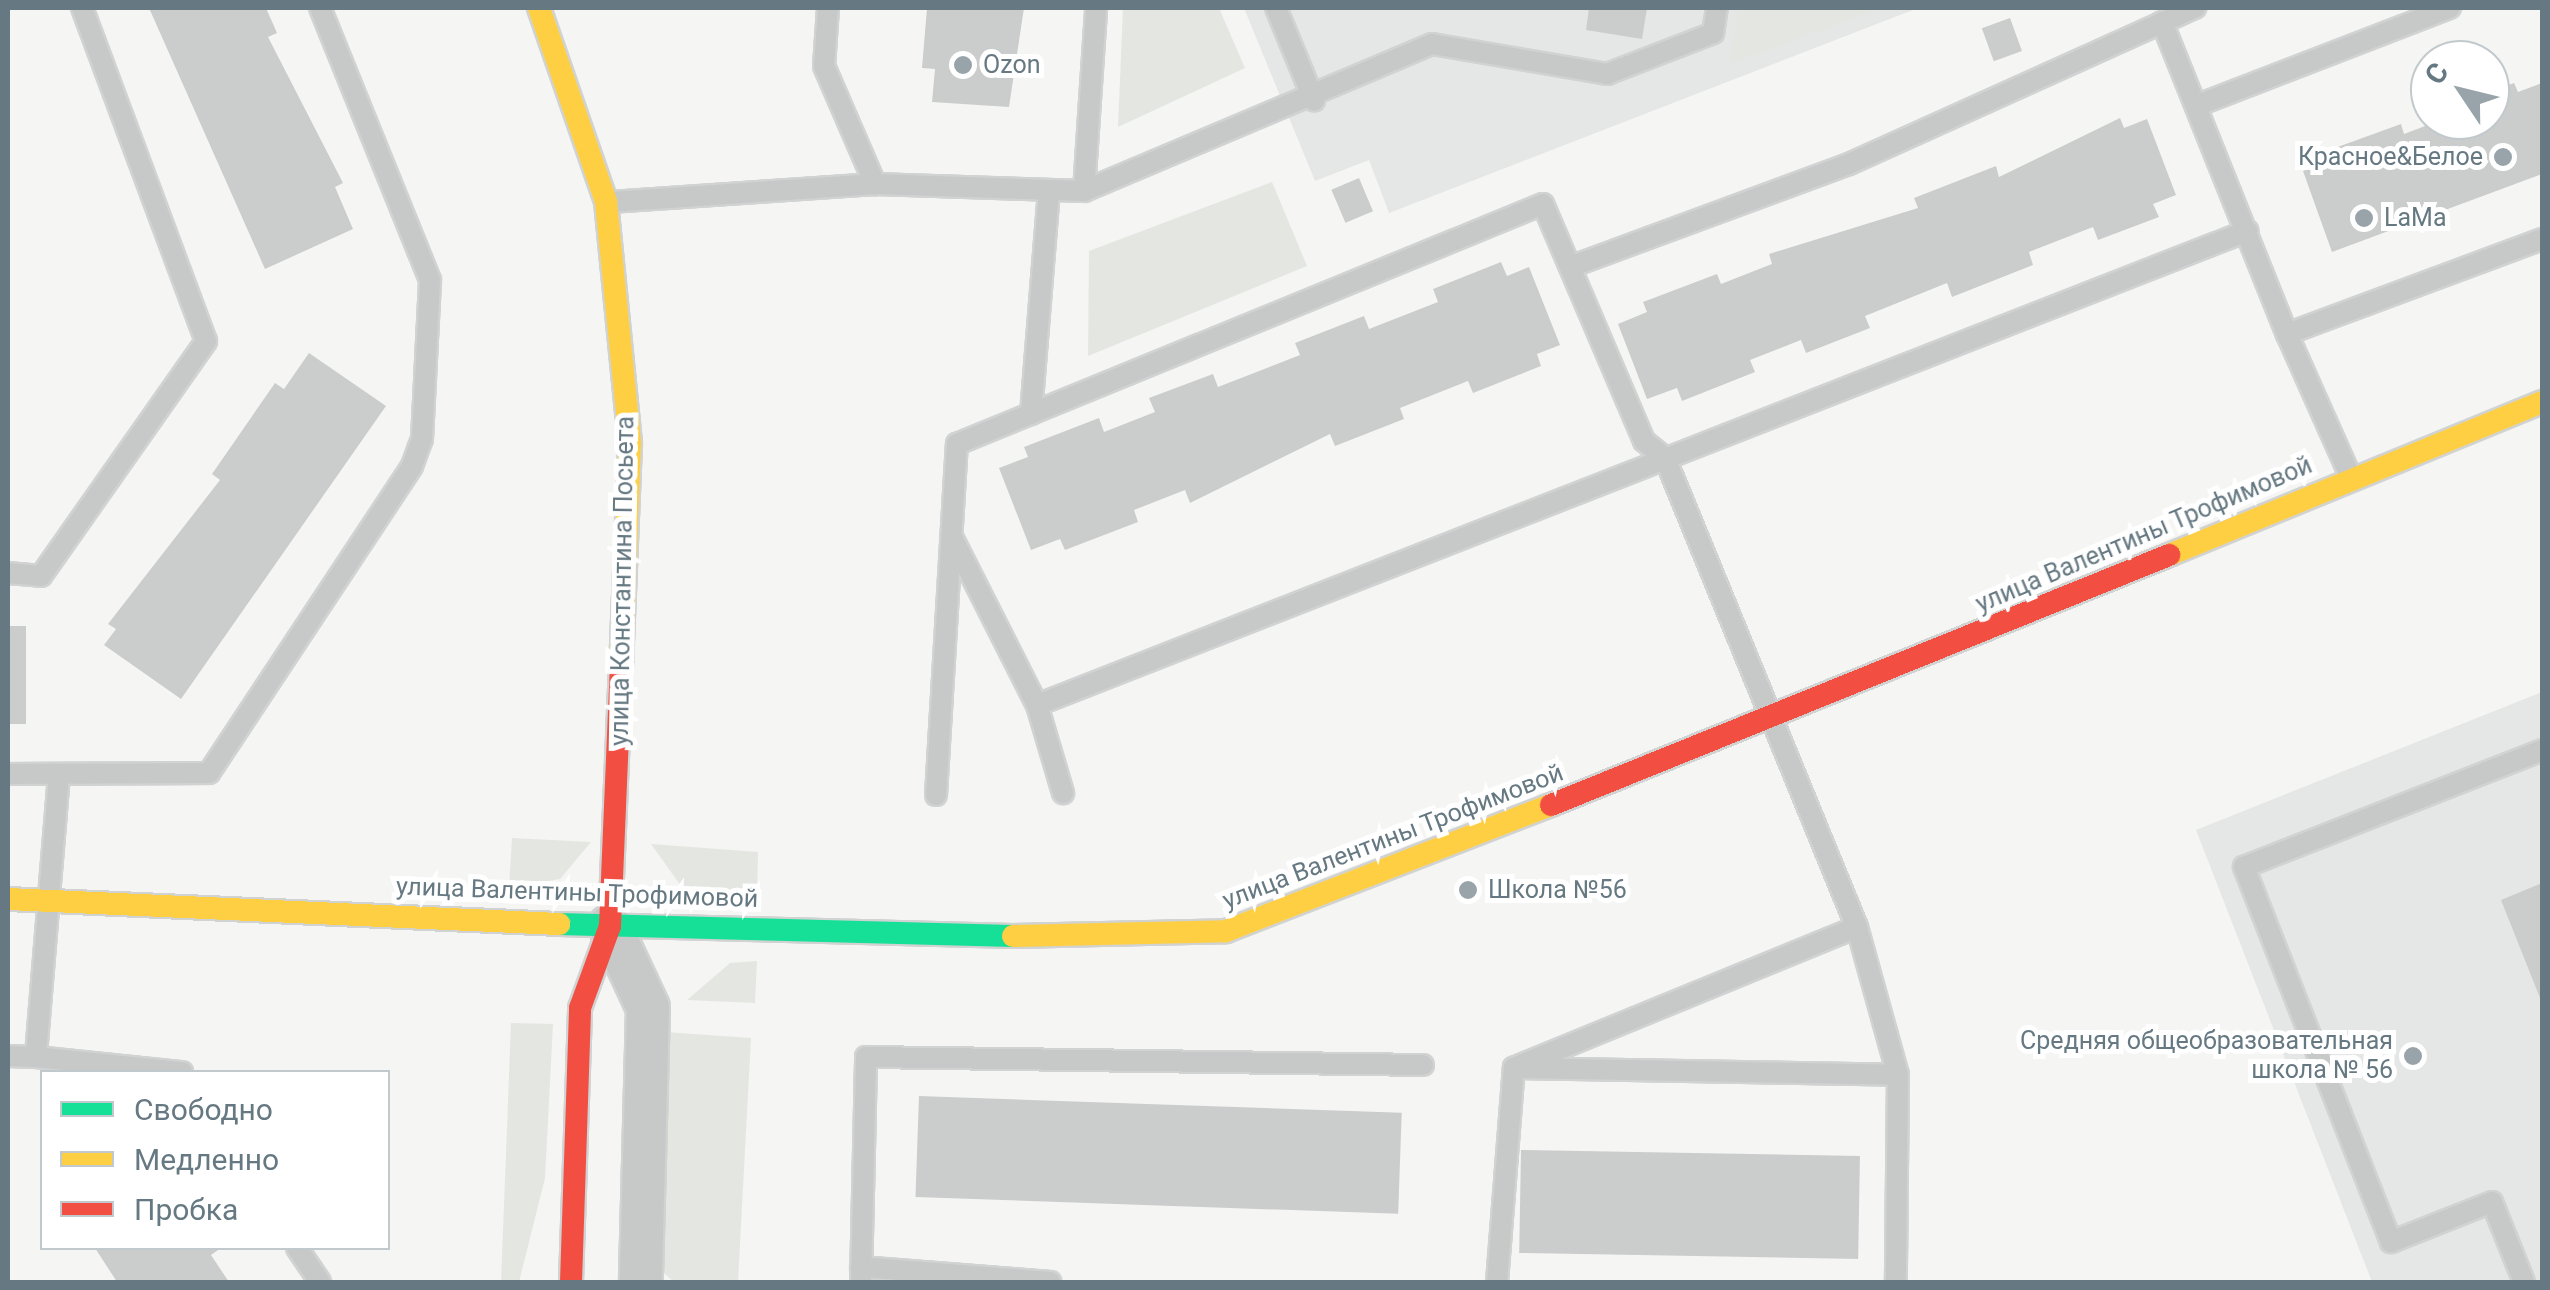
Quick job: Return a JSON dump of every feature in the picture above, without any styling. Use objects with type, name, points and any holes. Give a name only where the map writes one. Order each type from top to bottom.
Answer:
[{"type":"street","name":"улица Константина Посьета","points":[[539,8],[606,202],[630,444],[610,926],[580,1008],[571,1282]]},
{"type":"street","name":"улица Валентины Трофимовой","points":[[8,899],[610,926],[1158,939],[1226,931],[1769,720],[2542,402]]},
{"type":"street","name":"улица Константина Посьета","points":[[610,926],[648,1008],[640,1282]]},
{"type":"lane","points":[[8,574],[41,576],[206,341],[82,8]]},
{"type":"lane","points":[[8,774],[209,772],[422,439],[430,280],[320,8]]},
{"type":"lane","points":[[828,8],[824,66],[875,184]]},
{"type":"lane","points":[[1084,191],[1096,8]]},
{"type":"lane","points":[[1276,8],[1314,100]]},
{"type":"lane","points":[[606,202],[875,184],[1084,191],[1314,100],[1432,44],[1606,74],[1714,33],[1717,8]]},
{"type":"lane","points":[[1573,266],[1849,164],[2195,8]]},
{"type":"lane","points":[[2198,105],[2450,8]]},
{"type":"lane","points":[[2162,22],[2287,334],[2352,478]]},
{"type":"lane","points":[[1031,414],[1050,191]]},
{"type":"lane","points":[[936,794],[957,444],[1543,204],[1573,266],[1644,441],[1665,458],[1857,928],[1898,1075],[1896,1282]]},
{"type":"lane","points":[[1037,705],[2247,232]]},
{"type":"lane","points":[[2287,334],[2542,239]]},
{"type":"lane","points":[[952,537],[1037,705],[1063,794]]},
{"type":"lane","points":[[2524,1282],[2492,1202],[2391,1242],[2244,867],[2542,750]]},
{"type":"lane","points":[[36,1058],[59,775]]},
{"type":"lane","points":[[1514,1068],[1857,928]]},
{"type":"lane","points":[[8,1056],[161,1070]]},
{"type":"lane","points":[[1050,1282],[861,1275],[866,1057],[1423,1065]]},
{"type":"lane","points":[[1514,1068],[1898,1075]]},
{"type":"lane","points":[[1497,1282],[1514,1068]]},
{"type":"lane","points":[[298,1250],[320,1282]]},
{"type":"shaded area","points":[[1123,8],[1219,8],[1245,68],[1118,127]]},
{"type":"shaded area","points":[[1244,8],[1918,8],[1389,213],[1369,160],[1315,181]]},
{"type":"shaded area","points":[[1738,8],[1882,8],[1729,64]]},
{"type":"shaded area","points":[[1272,182],[1307,266],[1088,356],[1089,251]]},
{"type":"shaded area","name":"Средняя общеобразовательная школа № 56","points":[[2542,692],[2542,1282],[2372,1282],[2196,830]]},
{"type":"shaded area","points":[[512,838],[591,842],[560,879],[509,888]]},
{"type":"shaded area","points":[[651,844],[758,852],[757,899],[681,886]]},
{"type":"shaded area","points":[[757,961],[755,1003],[687,1000],[730,963]]},
{"type":"shaded area","points":[[511,1023],[553,1024],[545,1178],[519,1282],[501,1282]]},
{"type":"shaded area","points":[[665,1032],[751,1038],[738,1282],[674,1282],[655,1265]]},
{"type":"building","points":[[149,8],[266,8],[277,33],[268,37],[343,183],[335,187],[353,229],[265,269]]},
{"type":"building","points":[[927,8],[1024,8],[1009,107],[932,102],[935,69],[922,68]]},
{"type":"building","points":[[1589,8],[1647,8],[1642,39],[1586,30]]},
{"type":"building","points":[[2010,18],[2022,51],[1994,61],[1982,28]]},
{"type":"building","points":[[2514,83],[2518,92],[2542,83],[2542,174],[2332,252],[2303,171],[2325,163],[2321,153],[2401,124],[2404,134],[2410,132],[2410,140],[2510,140],[2510,84]]},
{"type":"building","points":[[2120,118],[2124,128],[2147,119],[2176,195],[2153,204],[2159,217],[2098,240],[2093,227],[2029,252],[2033,265],[1952,297],[1947,283],[1865,316],[1870,328],[1806,353],[1801,340],[1750,360],[1755,372],[1682,401],[1677,388],[1647,399],[1618,324],[1647,312],[1643,302],[1717,274],[1721,284],[1772,264],[1769,254],[1918,208],[1914,198],[1996,166],[1999,177]]},
{"type":"building","points":[[1359,178],[1373,211],[1345,223],[1331,190]]},
{"type":"building","points":[[1501,262],[1507,276],[1529,267],[1560,345],[1537,354],[1541,366],[1473,393],[1468,381],[1400,408],[1404,419],[1335,446],[1330,434],[1190,503],[1185,490],[1134,510],[1138,522],[1065,550],[1060,539],[1031,550],[999,468],[1028,457],[1024,447],[1099,418],[1104,432],[1155,412],[1149,398],[1213,374],[1218,387],[1300,355],[1295,343],[1364,316],[1369,329],[1438,302],[1433,289]]},
{"type":"building","points":[[309,353],[386,406],[181,699],[104,645],[116,629],[108,624],[220,480],[212,474],[275,383],[284,389]]},
{"type":"building","points":[[8,626],[26,626],[26,724],[8,724]]},
{"type":"building","points":[[2542,883],[2542,1003],[2501,900]]},
{"type":"building","points":[[919,1096],[1402,1113],[1398,1214],[915,1197]]},
{"type":"building","points":[[1521,1150],[1860,1156],[1858,1259],[1519,1253]]},
{"type":"building","points":[[96,1250],[218,1250],[211,1255],[229,1282],[117,1282]]},
{"type":"traffic: fast","points":[[559,924],[1013,936]]},
{"type":"traffic: slow","points":[[539,8],[606,202],[630,444],[621,664]]},
{"type":"traffic: slow","points":[[2169,555],[2542,402]]},
{"type":"traffic: slow","points":[[1013,936],[1226,931],[1551,805]]},
{"type":"traffic: slow","points":[[8,899],[559,924]]},
{"type":"traffic: jam","points":[[1551,805],[2169,555]]},
{"type":"traffic: jam","points":[[571,1282],[580,1008],[610,926],[621,664]]},
{"type":"place","name":"Ozon","points":[[963,65]]},
{"type":"place","name":"Красное&Белое","points":[[2503,157]]},
{"type":"place","name":"LaMa","points":[[2364,218]]},
{"type":"place","name":"Школа №56","points":[[1468,890]]},
{"type":"place","name":"Средняя общеобразовательная школа № 56","points":[[2413,1056]]}]
